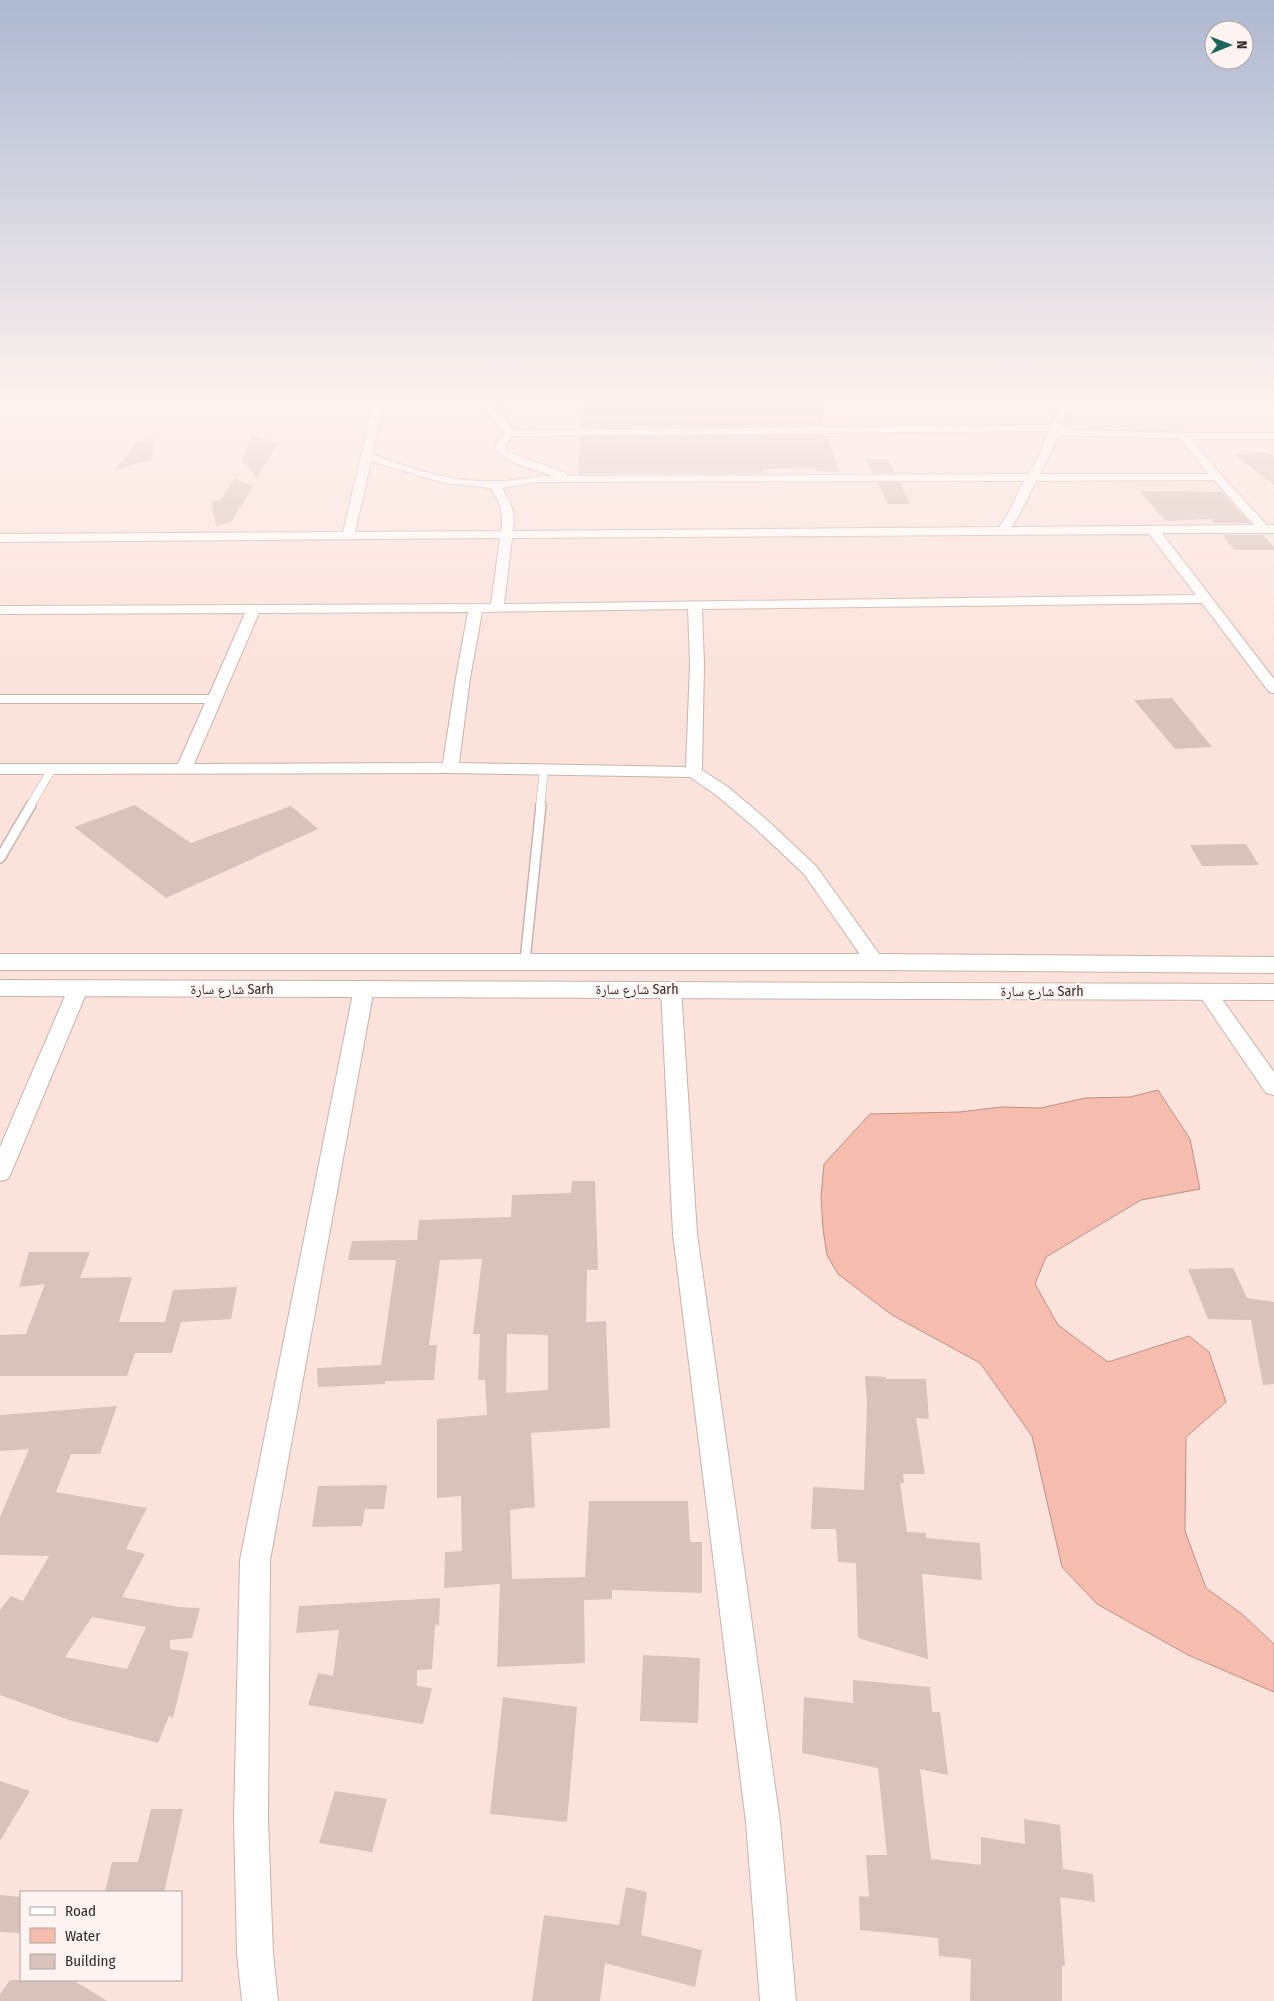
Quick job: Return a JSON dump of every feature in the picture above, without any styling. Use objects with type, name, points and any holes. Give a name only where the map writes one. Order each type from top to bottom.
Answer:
[{"type":"highway","name":"شارع سارة Sarh","points":[[0,962],[525,961],[1274,965]]},
{"type":"highway","name":"شارع سارة Sarh","points":[[0,988],[1274,992]]},
{"type":"street","points":[[348,536],[358,489]]},
{"type":"street","points":[[497,608],[509,518],[506,504],[498,489]]},
{"type":"street","points":[[1002,531],[1013,516],[1026,489]]},
{"type":"street","points":[[1229,489],[1269,529]]},
{"type":"street","points":[[0,538],[1269,529]]},
{"type":"street","points":[[1153,530],[1274,689]]},
{"type":"street","points":[[0,610],[497,608],[1205,599]]},
{"type":"street","points":[[694,605],[697,664],[694,772]]},
{"type":"street","points":[[450,768],[463,678],[476,608]]},
{"type":"street","points":[[184,768],[254,609]]},
{"type":"street","points":[[0,699],[214,699]]},
{"type":"street","points":[[0,769],[450,768],[694,772],[735,802],[810,870],[875,962]]},
{"type":"street","points":[[260,2001],[254,1954],[251,1819],[255,1560],[364,988]]},
{"type":"street","points":[[0,1173],[78,989]]},
{"type":"street","points":[[671,989],[685,1234],[763,1822],[778,2001]]},
{"type":"street","points":[[1207,992],[1274,1088]]},
{"type":"lane","points":[[0,858],[52,768]]},
{"type":"lane","points":[[525,961],[544,770]]},
{"type":"water","points":[[1158,1090],[1190,1139],[1200,1189],[1141,1200],[1046,1257],[1035,1284],[1058,1325],[1108,1362],[1189,1336],[1209,1352],[1226,1402],[1186,1437],[1185,1531],[1206,1588],[1242,1614],[1274,1644],[1274,1692],[1188,1655],[1097,1604],[1062,1567],[1032,1436],[980,1363],[892,1315],[838,1274],[827,1255],[821,1197],[824,1164],[870,1114],[960,1112],[1001,1107],[1041,1108],[1085,1098],[1130,1097]]},
{"type":"building","points":[[227,489],[252,489],[231,522],[216,526],[211,502],[220,500]]},
{"type":"building","points":[[881,489],[903,489],[910,504],[888,504]]},
{"type":"building","points":[[1139,491],[1222,492],[1250,523],[1214,523],[1211,519],[1166,521]]},
{"type":"building","points":[[1223,535],[1263,535],[1274,547],[1274,550],[1234,550]]},
{"type":"building","points":[[1172,698],[1212,747],[1175,749],[1134,700]]},
{"type":"building","points":[[135,805],[191,843],[291,806],[318,829],[166,898],[74,827]]},
{"type":"building","points":[[1246,844],[1259,865],[1202,866],[1190,845]]},
{"type":"building","points":[[572,1181],[595,1181],[598,1270],[587,1270],[586,1322],[606,1321],[610,1428],[531,1433],[535,1507],[510,1510],[512,1579],[585,1577],[589,1501],[688,1501],[690,1542],[702,1542],[702,1593],[612,1590],[612,1599],[584,1600],[585,1663],[497,1667],[500,1584],[444,1588],[445,1552],[462,1551],[461,1496],[437,1498],[437,1419],[487,1415],[485,1380],[478,1380],[480,1334],[473,1334],[482,1259],[440,1260],[429,1345],[437,1345],[434,1380],[385,1381],[385,1384],[318,1387],[317,1368],[381,1365],[396,1260],[348,1260],[352,1241],[417,1240],[419,1220],[511,1217],[512,1195],[571,1193]],"holes":[[[507,1334],[548,1335],[548,1390],[506,1393]]]},
{"type":"building","points":[[29,1252],[90,1252],[80,1278],[132,1277],[119,1322],[165,1322],[173,1290],[237,1287],[231,1319],[181,1322],[172,1353],[135,1353],[127,1376],[0,1376],[0,1335],[26,1334],[45,1284],[19,1287]]},
{"type":"building","points":[[1233,1268],[1247,1298],[1274,1302],[1274,1384],[1263,1385],[1251,1320],[1208,1319],[1188,1269]]},
{"type":"building","points":[[865,1376],[886,1377],[886,1379],[926,1379],[929,1419],[916,1418],[925,1474],[903,1474],[904,1483],[900,1483],[907,1532],[926,1533],[926,1538],[980,1543],[982,1580],[922,1574],[928,1659],[858,1638],[856,1563],[838,1562],[836,1529],[811,1529],[813,1487],[864,1490],[867,1404]]},
{"type":"building","points":[[117,1406],[100,1454],[71,1454],[56,1492],[147,1508],[126,1549],[145,1554],[122,1597],[178,1607],[200,1608],[192,1638],[170,1640],[170,1649],[189,1652],[173,1718],[169,1716],[158,1743],[69,1720],[0,1695],[0,1610],[11,1596],[23,1601],[49,1556],[0,1555],[0,1517],[29,1449],[0,1451],[0,1415]],"holes":[[[92,1617],[146,1627],[127,1669],[65,1657]]]},
{"type":"building","points":[[387,1485],[384,1509],[365,1509],[362,1526],[312,1527],[318,1486]]},
{"type":"building","points":[[440,1598],[439,1625],[435,1625],[432,1669],[417,1670],[417,1686],[432,1688],[423,1724],[308,1705],[318,1673],[333,1676],[339,1630],[296,1633],[299,1606]]},
{"type":"building","points":[[643,1655],[700,1658],[698,1723],[640,1721]]},
{"type":"building","points":[[853,1680],[930,1687],[932,1712],[940,1712],[948,1775],[920,1769],[931,1859],[981,1865],[981,1837],[1025,1844],[1024,1819],[1060,1825],[1063,1869],[1093,1874],[1095,1902],[1060,1897],[1065,1966],[1062,1966],[1062,2001],[970,2001],[971,1959],[939,1956],[938,1938],[860,1930],[859,1896],[869,1897],[866,1855],[887,1855],[878,1768],[802,1753],[804,1697],[853,1703]]},
{"type":"building","points":[[503,1697],[577,1707],[567,1822],[490,1814]]},
{"type":"building","points":[[0,1781],[30,1791],[0,1841]]},
{"type":"building","points":[[335,1791],[387,1799],[372,1852],[319,1843]]},
{"type":"building","points":[[151,1809],[183,1809],[164,1891],[105,1891],[112,1862],[138,1862]]},
{"type":"building","points":[[626,1887],[647,1892],[641,1935],[702,1950],[695,1987],[605,1963],[600,2001],[532,2001],[544,1915],[619,1925]]},
{"type":"building","points":[[0,1895],[20,1897],[20,1933],[0,1932]]},
{"type":"building","points":[[10,1980],[75,1981],[107,2001],[0,2001],[0,1994]]}]
